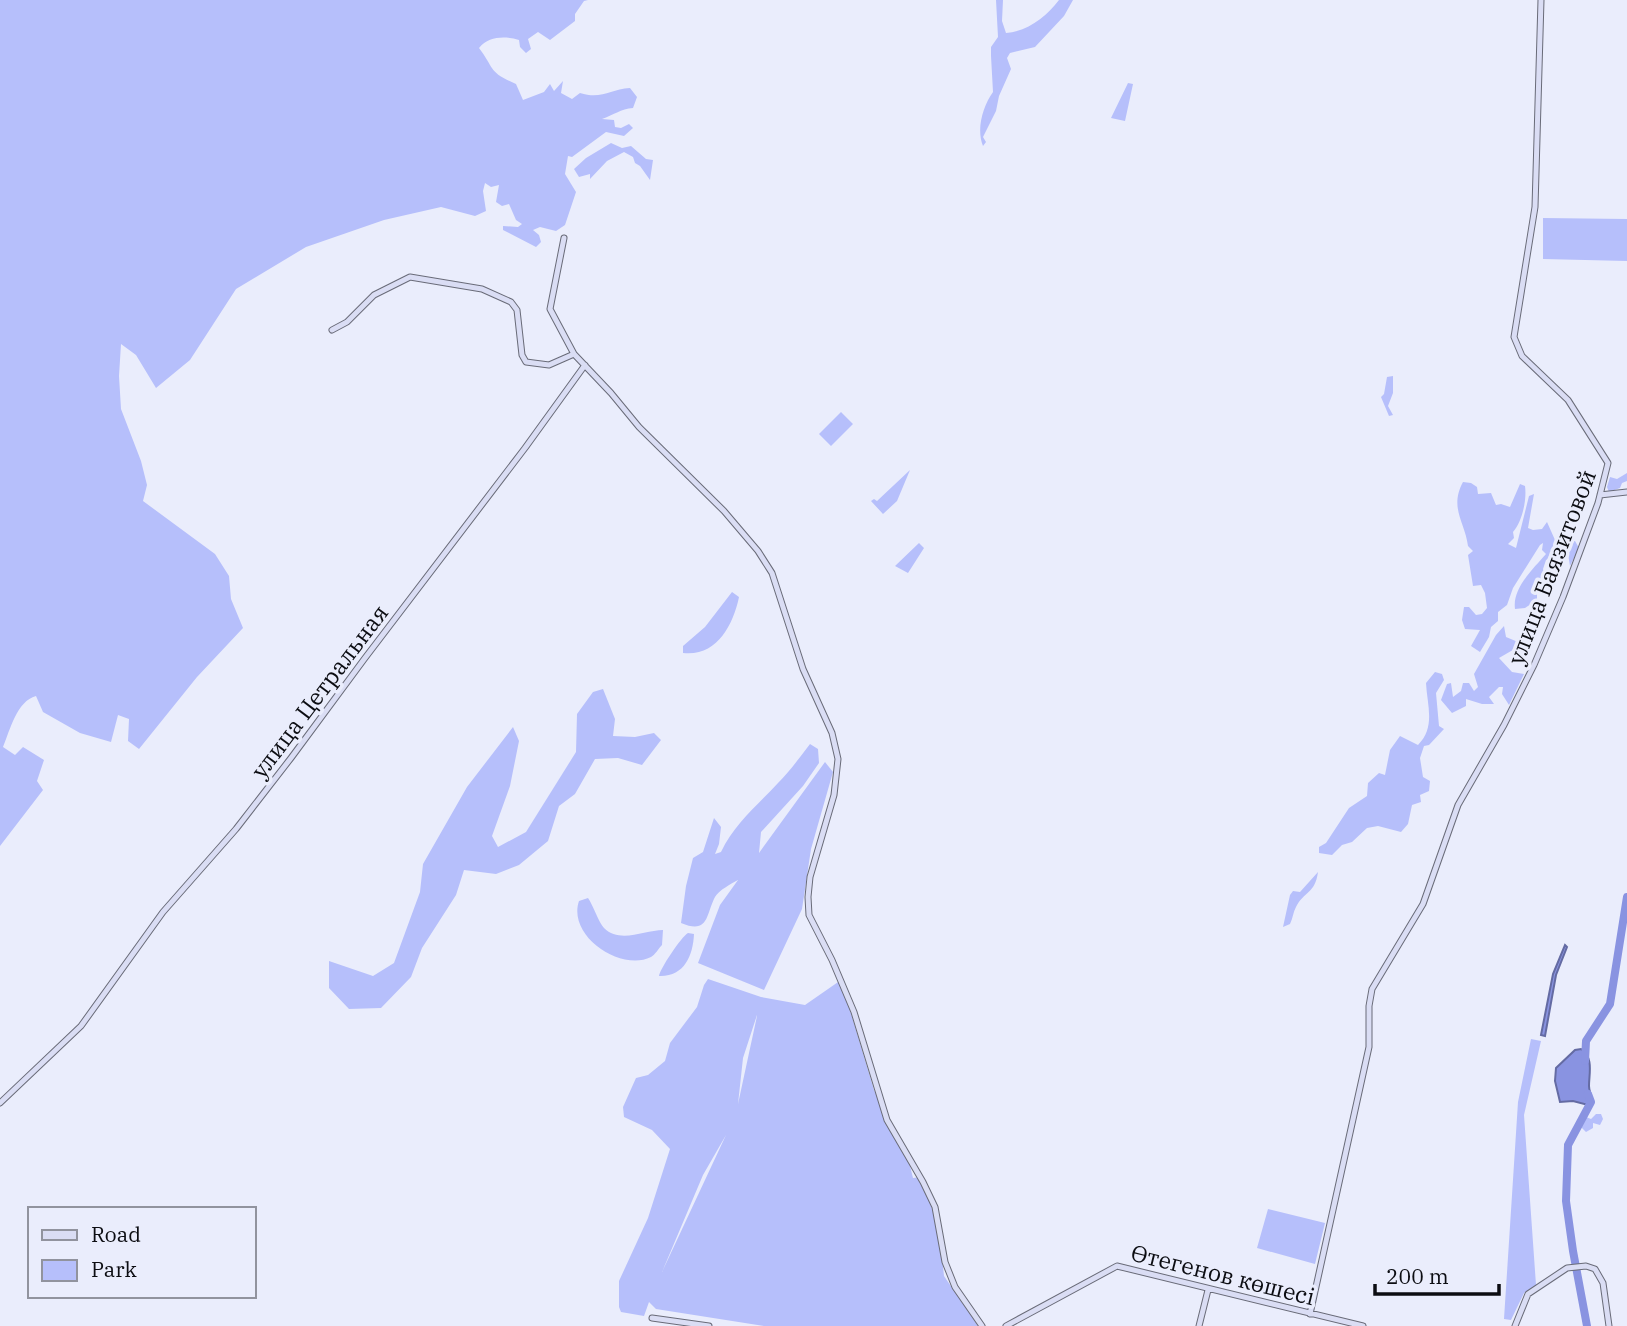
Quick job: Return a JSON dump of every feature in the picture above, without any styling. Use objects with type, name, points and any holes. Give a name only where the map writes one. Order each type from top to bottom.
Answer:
[{"type":"street","name":"улица Баязитовой","points":[[1310,1314],[1369,1046],[1369,1006],[1372,989],[1423,905],[1458,805],[1534,665],[1563,597],[1600,495],[1608,463],[1569,400],[1522,356],[1514,337],[1535,207],[1541,0]]},
{"type":"street","points":[[564,238],[550,305],[553,316],[574,354],[639,427],[724,511],[758,551],[772,573],[803,669],[832,733],[838,759],[834,795],[810,877],[807,903],[809,915],[835,966],[854,1012],[887,1120],[935,1207],[945,1262],[955,1287],[982,1326]]},
{"type":"street","points":[[332,330],[347,322],[374,295],[405,278],[420,278],[482,289],[511,302],[519,317],[523,355],[530,364],[549,365],[574,354]]},
{"type":"street","name":"улица Цетральная","points":[[0,1102],[89,1016],[123,965],[184,886],[236,829],[291,758],[526,448],[585,365]]},
{"type":"street","points":[[1600,495],[1627,492]]},
{"type":"street","name":"Өтегенов көшесі","points":[[1006,1326],[1117,1266],[1363,1326]]},
{"type":"street","points":[[1515,1326],[1528,1294],[1572,1267],[1581,1266],[1595,1269],[1603,1283],[1609,1326]]},
{"type":"street","points":[[1199,1326],[1208,1290]]},
{"type":"street","points":[[652,1318],[709,1326]]},
{"type":"green space","points":[[0,0],[588,0],[584,1],[575,14],[575,21],[550,40],[538,32],[528,39],[531,49],[526,53],[520,47],[519,40],[508,38],[492,39],[479,48],[496,73],[516,84],[523,100],[544,92],[550,84],[554,91],[563,81],[561,93],[572,99],[580,93],[600,95],[630,88],[637,97],[633,108],[602,119],[614,120],[615,127],[621,128],[629,124],[633,128],[624,136],[606,132],[572,157],[568,156],[565,174],[576,192],[565,225],[556,231],[540,227],[533,230],[539,235],[541,242],[536,247],[503,230],[503,226],[518,227],[522,224],[516,220],[509,204],[502,206],[496,202],[499,185],[491,187],[485,183],[483,191],[486,211],[475,216],[441,207],[384,220],[306,247],[236,289],[190,360],[156,388],[136,355],[121,344],[121,409],[147,485],[143,501],[215,554],[229,576],[231,599],[243,628],[197,677],[139,749],[128,741],[129,719],[118,715],[111,742],[80,733],[43,712],[36,696],[29,699],[15,717],[3,747],[15,755],[23,747],[44,760],[37,781],[43,790],[0,846]]},
{"type":"green space","points":[[996,0],[1003,0],[1002,21],[1006,33],[1036,22],[1059,0],[1073,0],[1064,16],[1035,47],[1010,53],[1007,58],[1011,69],[999,96],[996,111],[983,137],[986,142],[983,146],[980,132],[982,118],[993,92],[991,47],[998,37]]},
{"type":"green space","points":[[1128,83],[1133,84],[1125,121],[1111,118]]},
{"type":"green space","points":[[611,143],[622,148],[631,146],[646,159],[653,160],[650,180],[633,157],[624,152],[607,161],[590,179],[590,174],[579,177],[574,169],[586,158]]},
{"type":"green space","points":[[1543,218],[1627,219],[1627,261],[1543,259]]},
{"type":"green space","points":[[1393,376],[1393,393],[1388,406],[1393,415],[1389,416],[1381,397],[1387,377]]},
{"type":"green space","points":[[841,412],[853,424],[831,446],[819,434]]},
{"type":"green space","points":[[910,470],[897,501],[883,514],[871,501],[877,501]]},
{"type":"green space","points":[[1627,473],[1627,481],[1622,483],[1620,488],[1609,492],[1607,487],[1610,477],[1617,479]]},
{"type":"green space","points":[[1463,482],[1477,487],[1478,494],[1491,493],[1496,505],[1510,507],[1520,484],[1525,486],[1523,510],[1513,532],[1514,538],[1508,544],[1516,548],[1529,496],[1534,494],[1528,528],[1542,529],[1547,522],[1555,540],[1575,541],[1579,548],[1570,566],[1568,554],[1556,554],[1546,560],[1543,569],[1546,581],[1537,590],[1537,600],[1525,608],[1515,609],[1520,586],[1546,554],[1542,550],[1543,543],[1540,545],[1513,588],[1507,605],[1498,612],[1498,621],[1491,627],[1489,637],[1480,652],[1471,646],[1480,630],[1465,629],[1462,620],[1464,607],[1469,607],[1476,615],[1482,614],[1487,608],[1481,585],[1473,586],[1468,555],[1473,551],[1468,546],[1459,515],[1457,500]]},
{"type":"green space","points":[[919,543],[924,548],[908,573],[895,566]]},
{"type":"green space","points":[[732,592],[739,597],[732,619],[721,637],[705,650],[683,653],[683,646],[705,627]]},
{"type":"green space","points":[[1504,626],[1506,637],[1518,642],[1518,647],[1499,658],[1512,672],[1524,674],[1509,705],[1502,694],[1503,687],[1499,687],[1489,697],[1494,704],[1482,704],[1466,699],[1466,706],[1452,713],[1441,700],[1447,684],[1451,683],[1453,697],[1461,691],[1463,683],[1469,683],[1474,691],[1478,687],[1474,674]]},
{"type":"green space","points":[[1435,672],[1442,674],[1444,680],[1436,693],[1439,726],[1444,729],[1429,745],[1424,746],[1420,758],[1423,777],[1430,781],[1429,791],[1420,795],[1421,802],[1412,805],[1408,824],[1401,832],[1378,826],[1367,828],[1332,855],[1319,853],[1319,847],[1326,843],[1349,808],[1367,796],[1368,783],[1379,773],[1385,775],[1390,750],[1400,736],[1418,745],[1424,738],[1429,723],[1426,683]]},
{"type":"green space","points":[[603,689],[615,719],[613,736],[635,737],[654,733],[661,740],[642,765],[618,758],[595,759],[575,794],[559,806],[548,841],[519,865],[496,874],[464,870],[456,895],[422,948],[411,977],[381,1008],[349,1009],[329,988],[329,961],[373,976],[394,963],[420,892],[423,864],[467,787],[513,727],[519,741],[510,786],[492,836],[498,847],[526,832],[576,752],[577,714],[593,692]]},
{"type":"green space","points":[[810,744],[818,749],[819,763],[803,786],[761,832],[759,853],[825,762],[833,772],[811,849],[802,909],[764,990],[698,963],[720,905],[738,880],[717,894],[705,921],[697,926],[681,923],[686,886],[693,858],[703,852],[714,818],[721,827],[715,854],[721,852],[740,823],[787,774]]},
{"type":"green space","points":[[1318,872],[1312,889],[1296,907],[1290,924],[1283,927],[1290,895],[1293,891],[1300,892]]},
{"type":"green space","points":[[588,898],[602,926],[610,933],[625,936],[663,930],[662,945],[652,956],[639,960],[625,960],[599,948],[581,927],[577,914],[579,901]]},
{"type":"green space","points":[[688,933],[694,934],[692,950],[685,964],[675,973],[659,976],[671,953]]},
{"type":"green space","points":[[708,979],[761,997],[805,1005],[841,980],[874,1090],[907,1154],[913,1178],[921,1177],[939,1229],[944,1276],[978,1326],[764,1326],[656,1309],[649,1302],[644,1316],[621,1312],[619,1281],[648,1218],[670,1149],[652,1130],[624,1117],[623,1107],[636,1078],[648,1075],[665,1061],[670,1043],[697,1007]],"holes":[[[757,1016],[738,1104],[743,1058]],[[726,1135],[662,1272],[703,1175]]]},
{"type":"green space","points":[[1531,1039],[1541,1041],[1524,1115],[1536,1285],[1524,1293],[1511,1320],[1504,1319],[1518,1102]]},
{"type":"green space","points":[[1596,1114],[1601,1114],[1603,1119],[1600,1125],[1593,1123],[1593,1128],[1586,1132],[1581,1127],[1586,1117],[1591,1119]]},
{"type":"green space","points":[[1268,1209],[1325,1223],[1315,1264],[1257,1248]]},
{"type":"shaded area","points":[[1565,945],[1567,947],[1556,975],[1545,1036],[1541,1035],[1553,974]]},
{"type":"shaded area","points":[[1581,1049],[1589,1061],[1592,1103],[1588,1105],[1573,1101],[1560,1102],[1555,1081],[1556,1068],[1575,1050]]},
{"type":"waterway","points":[[1585,1061],[1586,1041],[1610,1004],[1627,897]]},
{"type":"waterway","points":[[1587,1326],[1566,1201],[1568,1145],[1591,1102],[1588,1094]]}]
